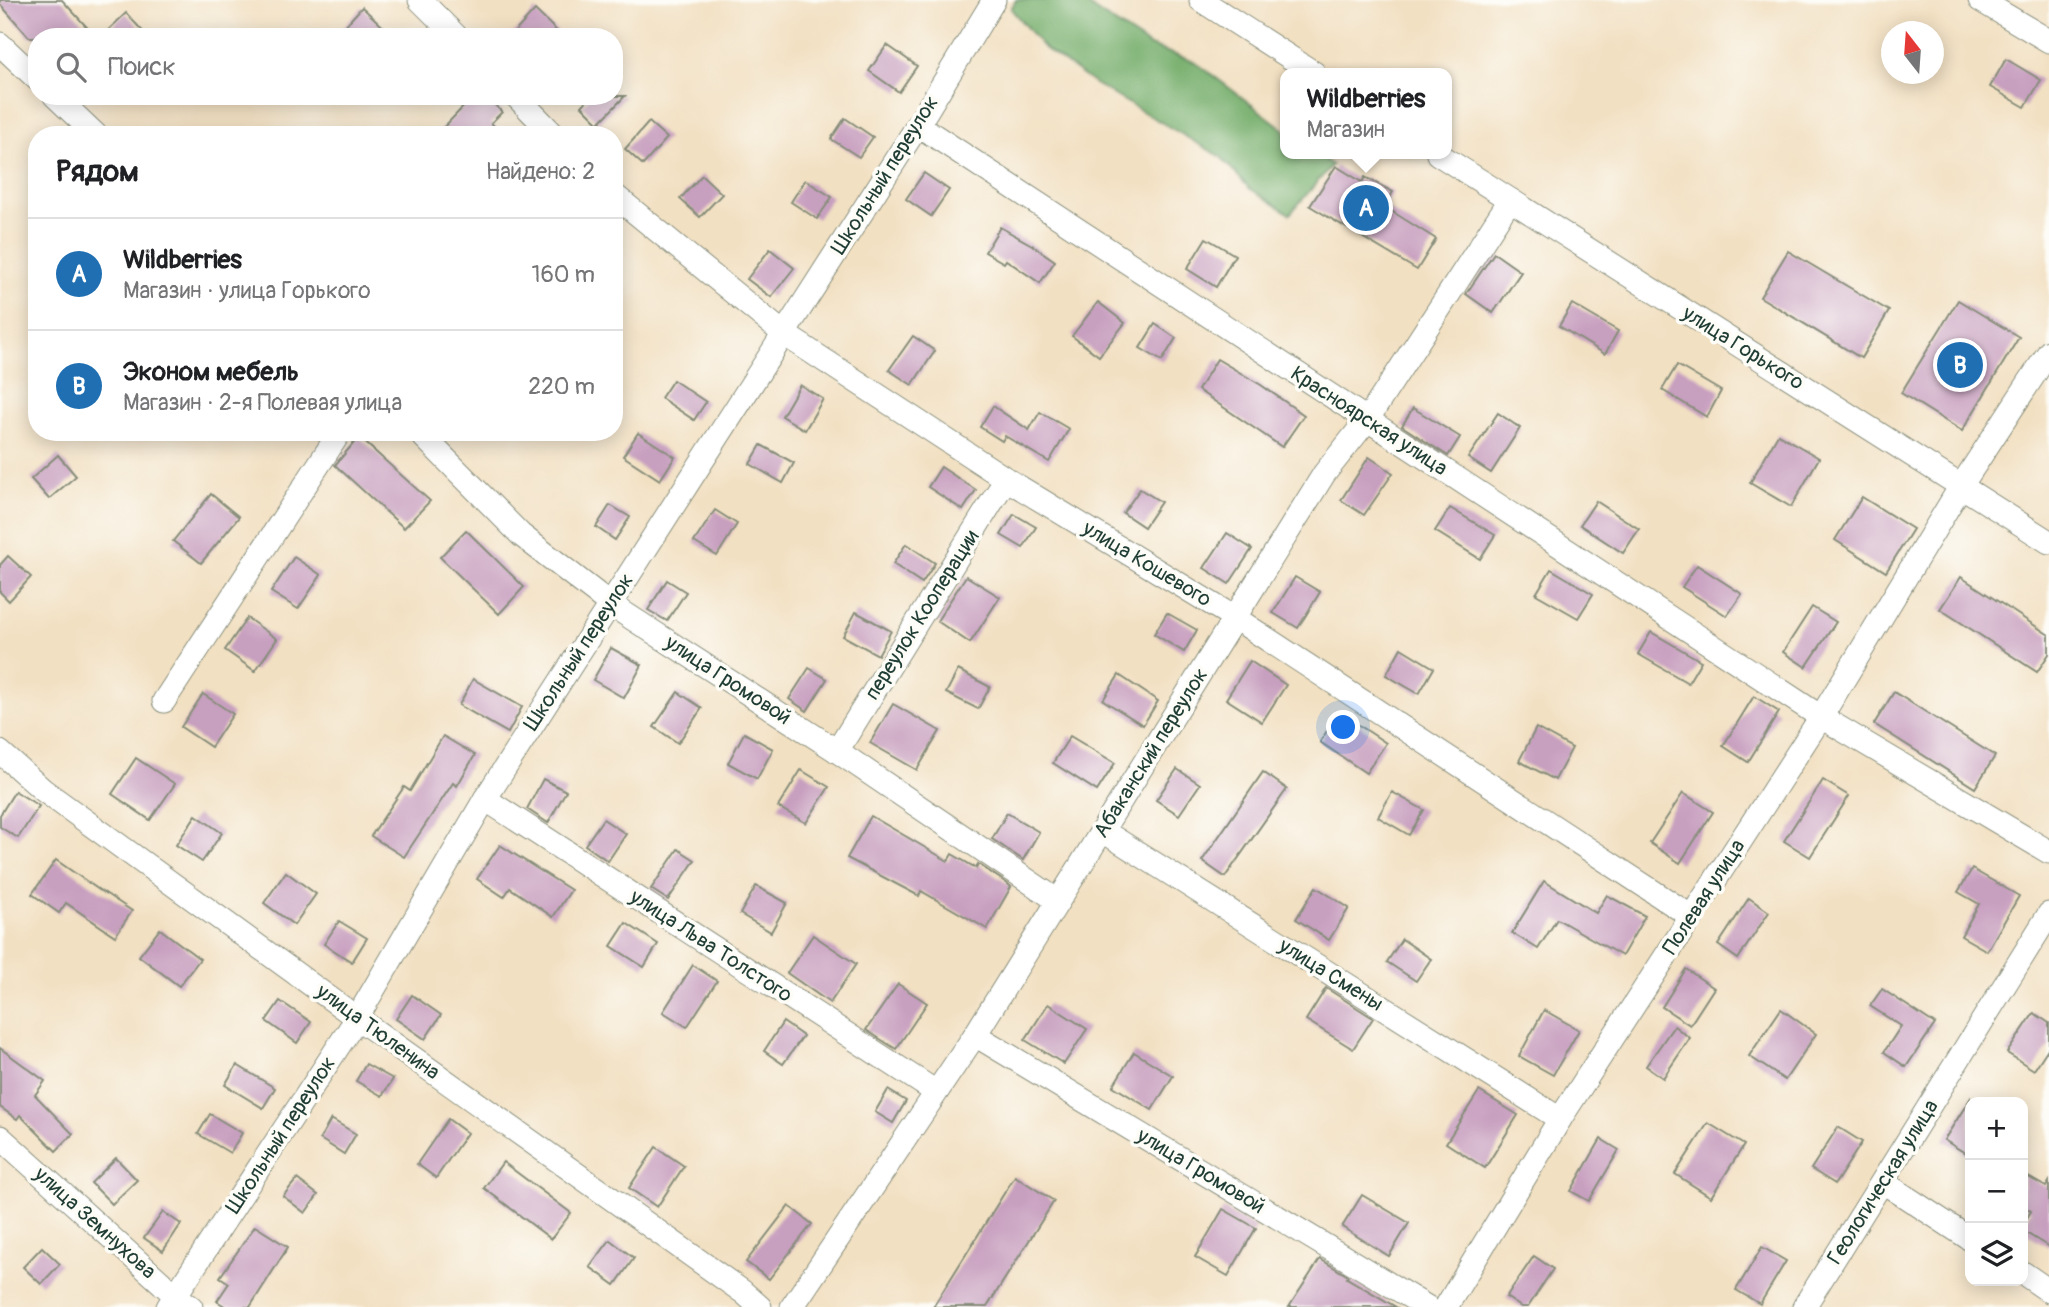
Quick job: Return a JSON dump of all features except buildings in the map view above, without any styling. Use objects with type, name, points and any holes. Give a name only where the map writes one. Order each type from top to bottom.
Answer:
[{"type":"street","points":[[420,0],[448,28]]},
{"type":"street","name":"Школьный переулок","points":[[178,1303],[358,1018],[485,799],[918,125],[994,0]]},
{"type":"street","points":[[1201,0],[1306,68]]},
{"type":"street","points":[[1980,0],[2049,41]]},
{"type":"street","points":[[0,44],[28,70]]},
{"type":"street","points":[[64,105],[87,126]]},
{"type":"street","points":[[525,105],[545,126]]},
{"type":"street","name":"Красноярская улица","points":[[918,125],[1821,717],[2049,852]]},
{"type":"street","name":"улица Горького","points":[[1446,159],[2049,542]]},
{"type":"street","name":"Абаканский переулок","points":[[793,1307],[975,1035],[1324,474],[1367,420],[1510,200]]},
{"type":"street","name":"улица Кошевого","points":[[623,202],[784,334],[1006,478],[1235,618],[1692,917]]},
{"type":"street","name":"Полевая улица","points":[[1446,1307],[1560,1119],[1821,717],[1961,486],[2049,352]]},
{"type":"street","points":[[164,701],[334,441]]},
{"type":"street","name":"улица Громовой","points":[[428,441],[521,535],[610,604],[837,751],[1058,901]]},
{"type":"street","name":"переулок Кооперации","points":[[837,751],[1006,478]]},
{"type":"street","name":"улица Тюленина","points":[[0,752],[43,790],[744,1292],[760,1307]]},
{"type":"street","name":"улица Льва Толстого","points":[[485,799],[936,1092]]},
{"type":"street","name":"улица Смены","points":[[1103,831],[1560,1119]]},
{"type":"street","name":"Геологическая улица","points":[[1804,1307],[2049,914]]},
{"type":"street","name":"улица Громовой","points":[[975,1035],[1427,1307]]},
{"type":"street","name":"улица Земнухова","points":[[0,1137],[178,1303]]},
{"type":"street","points":[[1883,1182],[1965,1236]]},
{"type":"street","points":[[2028,1276],[2049,1291]]},
{"type":"green space","points":[[1016,0],[1080,0],[1150,46],[1195,62],[1280,126],[1280,159],[1324,159],[1332,165],[1290,214],[1249,188],[1221,157],[1095,84],[1043,47],[1011,9]]},
{"type":"place","name":"Wildberries","points":[[1366,208]]},
{"type":"place","name":"Эконом мебель","points":[[1960,365]]}]
